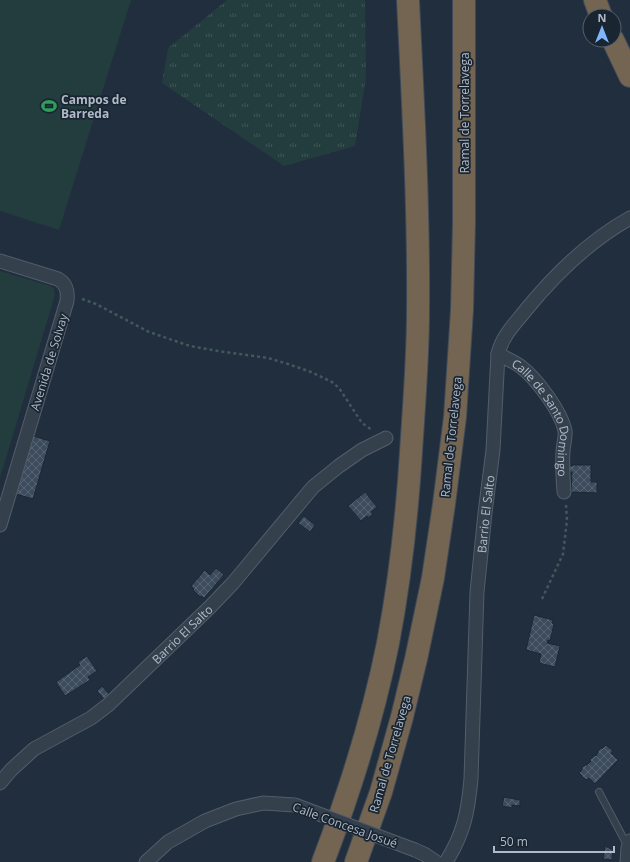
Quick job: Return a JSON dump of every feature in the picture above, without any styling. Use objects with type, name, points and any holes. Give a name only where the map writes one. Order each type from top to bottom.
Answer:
[{"type":"highway","points":[[323,862],[358,764],[380,678],[396,598],[409,486],[416,381],[418,258],[408,0]]},
{"type":"highway","name":"Ramal de Torrelavega","points":[[356,862],[381,792],[402,717],[433,578],[444,504],[460,351],[464,223],[464,0]]},
{"type":"highway","points":[[616,48],[630,76]]},
{"type":"street","name":"Barrio El Salto","points":[[446,862],[459,839],[464,824],[468,809],[472,779],[477,592],[493,450],[498,354],[500,345],[506,335],[537,296],[567,265],[587,247],[612,228],[630,218]]},
{"type":"street","name":"Avenida de Solvay","points":[[0,261],[58,279],[63,282],[68,294],[4,498],[0,525]]},
{"type":"street","name":"Calle de Santo Domingo","points":[[498,354],[520,366],[533,378],[549,397],[560,416],[565,432],[562,469],[564,492]]},
{"type":"street","name":"Barrio El Salto","points":[[0,783],[11,770],[34,749],[91,718],[108,705],[233,583],[313,487],[362,450],[386,438]]},
{"type":"street","name":"Calle Concesa Josué","points":[[146,862],[168,842],[205,821],[236,809],[263,803],[295,805],[415,850],[436,862]]},
{"type":"street","points":[[626,862],[629,845]]},
{"type":"lane","points":[[600,792],[629,845]]},
{"type":"path","points":[[67,301],[78,298],[96,304],[149,332],[190,346],[268,358],[311,372],[332,382],[339,388],[362,423],[386,438]]},
{"type":"path","points":[[542,599],[563,554],[567,520],[564,492]]},
{"type":"green space","name":"Campos de Barreda","points":[[0,0],[131,0],[59,230],[0,211]]},
{"type":"green space","points":[[227,0],[365,0],[366,78],[355,146],[284,166],[162,83],[168,48]]},
{"type":"green space","points":[[0,271],[51,286],[54,289],[55,295],[0,478]]},
{"type":"building","points":[[33,436],[50,441],[33,499],[16,494]]},
{"type":"building","points":[[591,465],[591,482],[597,482],[597,493],[571,492],[572,472],[568,472],[568,466]]},
{"type":"building","points":[[365,492],[377,507],[371,512],[373,514],[368,518],[367,516],[361,521],[348,506]]},
{"type":"building","points":[[304,516],[315,525],[310,532],[298,523]]},
{"type":"building","points":[[216,568],[224,575],[204,598],[201,596],[200,597],[191,586],[205,570],[210,575]]},
{"type":"building","points":[[534,615],[553,620],[552,623],[554,624],[550,641],[548,640],[547,643],[560,646],[555,667],[539,663],[541,654],[526,650]]},
{"type":"building","points":[[87,656],[97,671],[88,677],[90,680],[65,696],[56,682],[80,665],[78,662]]},
{"type":"building","points":[[102,686],[109,694],[104,699],[97,691]]},
{"type":"building","points":[[606,745],[613,751],[611,753],[618,760],[595,784],[589,778],[586,780],[579,773],[595,755],[596,756],[598,751]]},
{"type":"building","points":[[504,797],[520,800],[520,806],[512,805],[512,808],[502,806]]},
{"type":"building","points":[[605,846],[613,850],[612,860],[603,859]]},
{"type":"place","name":"Campos de Barreda","points":[[49,106]]}]
